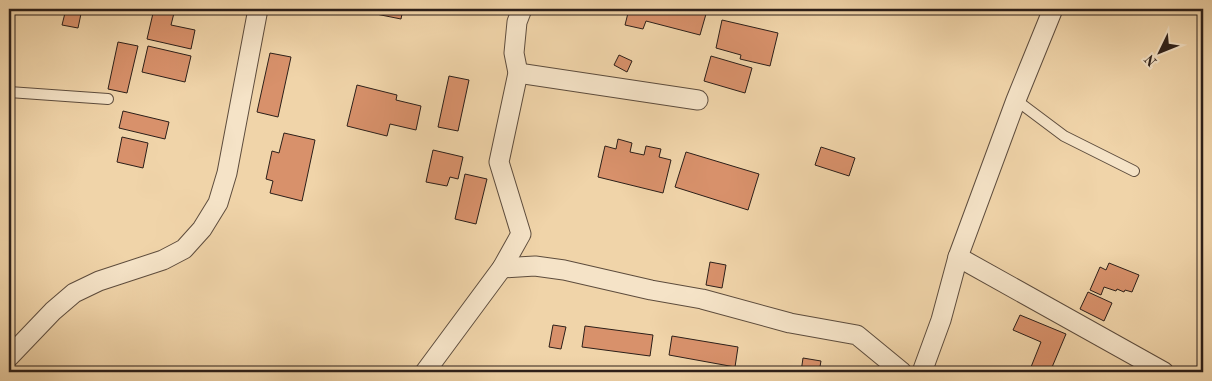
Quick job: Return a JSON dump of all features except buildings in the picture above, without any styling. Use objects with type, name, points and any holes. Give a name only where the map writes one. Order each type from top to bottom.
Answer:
[{"type":"street","points":[[9,357],[53,311],[74,293],[100,281],[163,260],[184,249],[202,229],[218,203],[226,173],[258,9]]},
{"type":"street","points":[[425,372],[502,268],[521,234],[499,162],[518,73],[514,53],[517,22],[522,9]]},
{"type":"street","points":[[922,372],[941,320],[958,257],[1016,100],[1053,9]]},
{"type":"street","points":[[518,73],[698,100]]},
{"type":"street","points":[[958,257],[1144,367],[1164,372]]},
{"type":"street","points":[[502,268],[535,266],[564,270],[651,290],[702,299],[790,323],[857,335],[902,372]]},
{"type":"lane","points":[[9,92],[108,99]]},
{"type":"lane","points":[[1016,100],[1064,136],[1134,171]]}]
